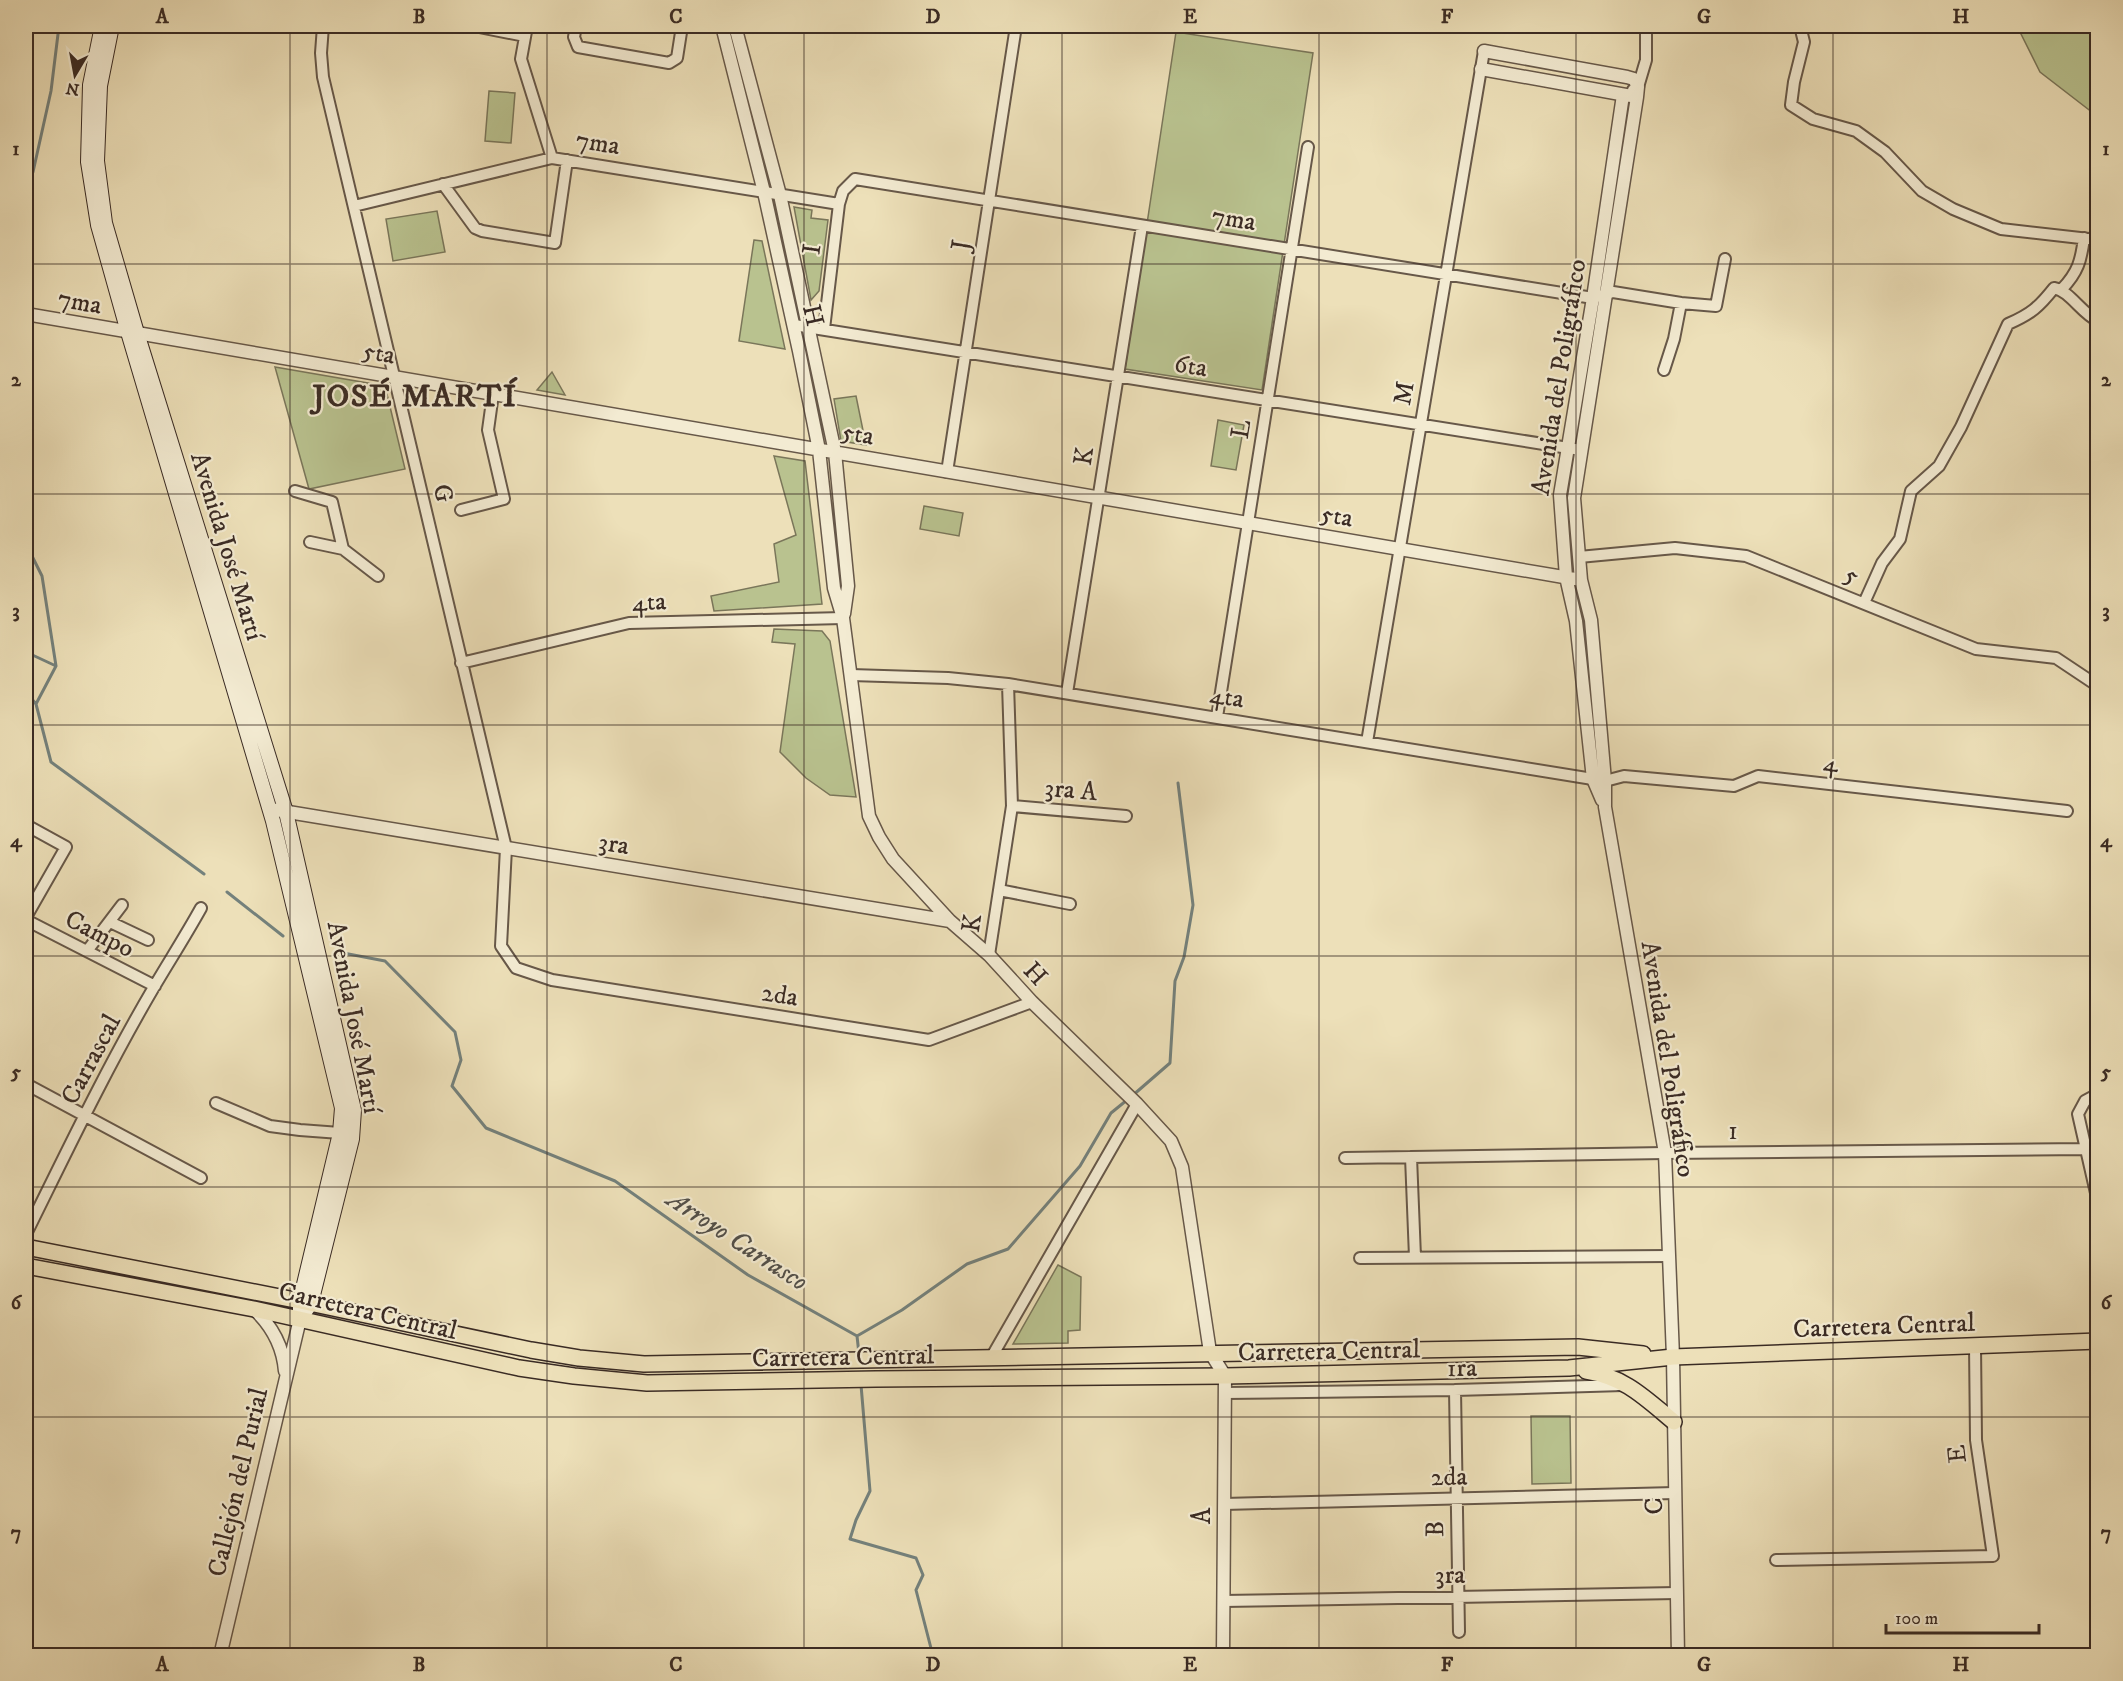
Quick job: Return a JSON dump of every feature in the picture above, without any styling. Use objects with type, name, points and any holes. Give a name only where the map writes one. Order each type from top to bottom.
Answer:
[{"type":"main road","name":"Avenida José Martí","points":[[102,26],[90,85],[88,162],[98,225],[286,812],[354,1110],[352,1139],[300,1319]]},
{"type":"main road","name":"Avenida José Martí","points":[[112,26],[100,86],[97,161],[105,223],[132,332],[270,809],[342,1108],[340,1133],[306,1302]]},
{"type":"main road","name":"Carretera Central","points":[[26,1247],[306,1302],[531,1350],[579,1358],[644,1364],[1578,1347],[1673,1357]]},
{"type":"main road","name":"Carretera Central","points":[[26,1266],[254,1309],[519,1368],[647,1383],[1225,1376],[1569,1368],[1673,1357],[2097,1341]]},
{"type":"main road","points":[[519,1368],[531,1350]]},
{"type":"main road","points":[[1569,1368],[1602,1374],[1628,1384],[1674,1422]]},
{"type":"street","name":"G","points":[[323,26],[321,53],[323,77],[506,848],[501,946],[516,968]]},
{"type":"street","points":[[474,26],[526,31],[521,59],[552,158]]},
{"type":"street","points":[[576,26],[574,37],[578,47],[669,63],[677,58],[682,26]]},
{"type":"street","name":"H","points":[[722,26],[764,192],[819,450],[834,588],[843,618],[869,816],[893,859],[950,921],[989,955],[1032,1002],[1123,1090],[1171,1141],[1182,1167],[1210,1352]]},
{"type":"street","name":"H","points":[[735,26],[780,195],[835,452],[848,586],[843,618]]},
{"type":"street","name":"J","points":[[947,471],[1016,26]]},
{"type":"street","points":[[1637,92],[1646,60],[1646,26]]},
{"type":"street","points":[[1800,26],[1804,42],[1791,105],[1813,119],[1856,131],[1885,152],[1922,191],[1953,209],[2001,228],[2097,240]]},
{"type":"street","points":[[1484,51],[1627,77],[1634,79],[1637,92]]},
{"type":"street","name":"M","points":[[1366,742],[1484,51]]},
{"type":"street","points":[[1481,69],[1623,95],[1637,92]]},
{"type":"street","name":"Avenida del Poligráfico","points":[[1599,780],[1591,620],[1581,580],[1574,498],[1575,449],[1599,296],[1637,92]]},
{"type":"street","name":"Avenida del Poligráfico","points":[[1599,296],[1623,95]]},
{"type":"street","name":"L","points":[[1216,717],[1308,147]]},
{"type":"street","name":"7ma","points":[[354,206],[552,158],[839,204]]},
{"type":"street","points":[[443,184],[475,228],[555,243],[567,160]]},
{"type":"street","name":"7ma","points":[[855,179],[1446,275],[1599,296],[1625,294],[1716,306],[1725,259]]},
{"type":"street","name":"I","points":[[824,329],[839,204],[843,191],[855,179]]},
{"type":"street","name":"K","points":[[1067,693],[1142,226]]},
{"type":"street","points":[[2062,290],[2074,277],[2082,259],[2084,238]]},
{"type":"street","points":[[1863,603],[1881,562],[1900,539],[1911,490],[1939,466],[1961,427],[2008,324],[2030,314],[2042,304],[2054,288],[2062,290],[2086,316],[2097,321]]},
{"type":"street","points":[[1664,370],[1674,339],[1681,303]]},
{"type":"street","name":"7ma","points":[[26,314],[132,332]]},
{"type":"street","name":"6ta","points":[[794,325],[1575,449]]},
{"type":"street","name":"5ta","points":[[132,332],[1581,580]]},
{"type":"street","points":[[461,510],[504,499],[488,430],[493,394]]},
{"type":"street","name":"Avenida del Poligráfico","points":[[1575,449],[1560,495],[1566,577],[1576,621],[1599,780],[1665,1153],[1673,1357]]},
{"type":"street","points":[[295,491],[332,501],[343,549]]},
{"type":"street","points":[[310,542],[343,549],[378,576]]},
{"type":"street","name":"5","points":[[1579,557],[1675,548],[1746,556],[1976,649],[2056,658],[2097,686]]},
{"type":"street","name":"4ta","points":[[461,663],[629,623],[843,618]]},
{"type":"street","name":"4ta","points":[[851,675],[948,678],[1008,684],[1599,780]]},
{"type":"street","name":"K","points":[[989,955],[1012,806],[1008,684]]},
{"type":"street","name":"4","points":[[1599,780],[1624,776],[1734,786],[1758,776],[2067,811]]},
{"type":"street","name":"3ra A","points":[[1012,806],[1126,816]]},
{"type":"street","name":"3ra","points":[[270,809],[950,921]]},
{"type":"street","points":[[26,825],[66,847],[26,918]]},
{"type":"street","points":[[999,890],[1070,904]]},
{"type":"street","points":[[87,951],[122,905]]},
{"type":"street","name":"Carrascal","points":[[26,1234],[85,1115],[155,986],[201,908]]},
{"type":"street","name":"Campo","points":[[26,918],[155,986]]},
{"type":"street","points":[[110,922],[148,940]]},
{"type":"street","name":"2da","points":[[516,968],[552,980],[929,1040],[1032,1002]]},
{"type":"street","points":[[26,1084],[201,1178]]},
{"type":"street","points":[[2097,1094],[2085,1101],[2078,1114],[2097,1202]]},
{"type":"street","points":[[216,1103],[270,1126],[340,1133]]},
{"type":"street","points":[[991,1358],[1137,1104]]},
{"type":"street","name":"1","points":[[1345,1158],[2086,1149]]},
{"type":"street","points":[[1411,1157],[1415,1257]]},
{"type":"street","points":[[1360,1258],[1669,1256]]},
{"type":"street","points":[[254,1309],[265,1320],[277,1339],[284,1359],[285,1378]]},
{"type":"street","name":"Callejón del Purial","points":[[220,1656],[300,1319]]},
{"type":"street","name":"E","points":[[1776,1560],[1993,1556],[1976,1440],[1975,1345]]},
{"type":"street","points":[[1210,1352],[1225,1376]]},
{"type":"street","name":"C","points":[[1673,1357],[1678,1656]]},
{"type":"street","name":"A","points":[[1223,1656],[1225,1376]]},
{"type":"street","name":"1ra","points":[[1225,1393],[1455,1390],[1628,1384]]},
{"type":"street","name":"B","points":[[1455,1390],[1455,1499],[1459,1632]]},
{"type":"street","name":"2da","points":[[1224,1504],[1675,1493]]},
{"type":"street","name":"3ra","points":[[1223,1601],[1677,1593]]},
{"type":"green space","points":[[2017,26],[2097,26],[2097,116],[2040,72]]},
{"type":"green space","points":[[1176,32],[1313,53],[1262,390],[1125,369]]},
{"type":"green space","points":[[489,91],[515,93],[511,143],[485,141]]},
{"type":"green space","points":[[794,207],[812,210],[811,218],[828,220],[819,291],[811,300]]},
{"type":"green space","points":[[437,211],[445,252],[393,261],[386,219]]},
{"type":"green space","points":[[754,240],[762,241],[785,349],[739,341]]},
{"type":"green space","points":[[275,367],[385,386],[405,469],[309,489]]},
{"type":"green space","points":[[552,372],[565,395],[537,390]]},
{"type":"green space","points":[[856,396],[866,445],[841,441],[834,399]]},
{"type":"green space","points":[[1218,420],[1244,425],[1236,470],[1211,466]]},
{"type":"green space","points":[[774,456],[805,461],[822,604],[714,611],[711,596],[779,582],[774,544],[796,535]]},
{"type":"green space","points":[[924,506],[963,513],[959,536],[920,529]]},
{"type":"green space","points":[[774,629],[822,631],[830,641],[856,797],[830,795],[806,778],[780,752],[795,644],[772,642]]},
{"type":"green space","points":[[1058,1265],[1081,1277],[1080,1330],[1068,1331],[1068,1343],[1013,1344]]},
{"type":"green space","points":[[1531,1416],[1570,1416],[1571,1483],[1532,1484]]},
{"type":"waterway","points":[[26,181],[33,172],[51,91],[59,26]]},
{"type":"waterway","points":[[26,544],[42,576],[56,666],[36,704]]},
{"type":"waterway","points":[[26,652],[56,666]]},
{"type":"waterway","points":[[26,692],[36,704],[51,762],[204,874]]},
{"type":"waterway","points":[[1132,1096],[1170,1063],[1175,981],[1184,957],[1193,905],[1178,783]]},
{"type":"waterway","points":[[227,892],[283,936]]},
{"type":"waterway","name":"Arroyo Carrasco","points":[[338,952],[385,961],[455,1032],[461,1060],[452,1086],[486,1128],[615,1181],[748,1275],[857,1336],[859,1354]]},
{"type":"waterway","points":[[857,1336],[902,1310],[967,1264],[1008,1249],[1080,1166],[1111,1113],[1127,1100]]},
{"type":"waterway","name":"Arroyo Carrasco","points":[[861,1385],[870,1491],[850,1539],[916,1558],[923,1575],[916,1590],[933,1656]]},
{"type":"district","name":"JOSÉ MARTÍ","points":[[415,395]]}]
